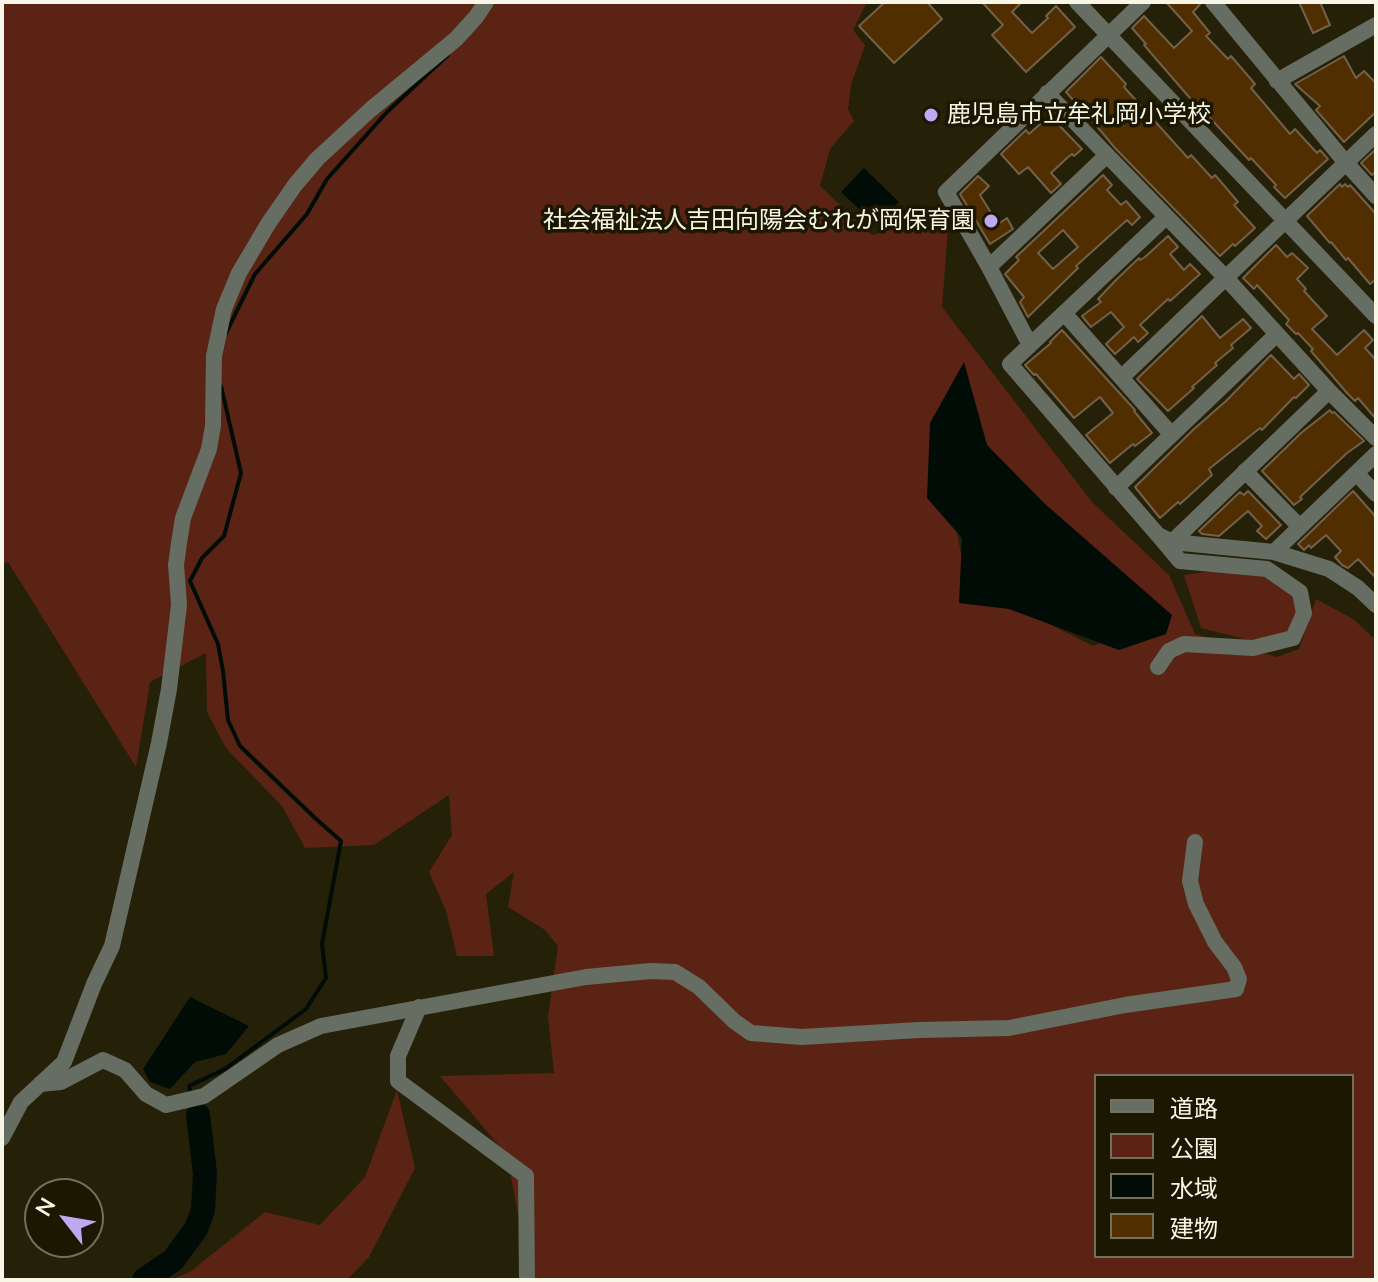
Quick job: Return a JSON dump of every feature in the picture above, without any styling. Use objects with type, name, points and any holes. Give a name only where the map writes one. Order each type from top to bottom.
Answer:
[{"type":"street","points":[[2,1138],[21,1102],[64,1062],[112,946],[169,689],[179,605],[176,565],[183,518],[209,449],[213,426],[214,356],[224,309],[239,273],[268,224],[317,159],[370,110],[456,39],[486,2]]},
{"type":"street","points":[[1077,2],[1376,316]]},
{"type":"street","points":[[1030,345],[946,192],[1143,2]]},
{"type":"street","points":[[1213,2],[1376,196]]},
{"type":"street","points":[[1277,81],[1376,25]]},
{"type":"street","points":[[1047,93],[1376,438]]},
{"type":"street","points":[[1122,377],[1376,134]]},
{"type":"street","points":[[989,267],[1106,156]]},
{"type":"street","points":[[1158,667],[1169,651],[1184,644],[1253,648],[1293,638],[1304,613],[1300,592],[1267,569],[1180,561],[1165,538],[1116,488],[1010,364],[1166,217]]},
{"type":"street","points":[[1064,313],[1171,434]]},
{"type":"street","points":[[1116,488],[1277,334]]},
{"type":"street","points":[[1165,538],[1245,471],[1329,391]]},
{"type":"street","points":[[1274,552],[1376,454]]},
{"type":"street","points":[[1245,471],[1300,527]]},
{"type":"street","points":[[1356,473],[1376,494]]},
{"type":"street","points":[[1165,538],[1274,552],[1329,569],[1358,588],[1376,605]]},
{"type":"street","points":[[40,1084],[61,1082],[103,1060],[125,1070],[146,1094],[166,1105],[204,1096],[278,1045],[321,1026],[586,977],[651,971],[675,972],[699,987],[751,1033],[802,1037],[1009,1028],[1125,1005],[1236,989],[1239,979],[1234,967],[1215,942],[1196,904],[1190,881],[1195,842]]},
{"type":"street","points":[[419,1007],[398,1056],[398,1081],[526,1176],[527,1280]]},
{"type":"green space","points":[[2,2],[867,2],[853,30],[865,45],[851,85],[848,109],[854,121],[830,149],[820,186],[872,235],[949,215],[942,307],[1092,502],[1169,575],[1195,634],[1277,657],[1299,649],[1316,599],[1353,619],[1376,640],[1376,1280],[526,1280],[529,1273],[507,1155],[440,1076],[554,1073],[548,1017],[558,946],[545,930],[508,907],[514,872],[486,894],[494,956],[457,956],[446,911],[429,872],[452,835],[449,795],[374,845],[305,848],[282,806],[226,748],[207,712],[206,653],[150,682],[136,767],[8,562],[2,563]],"holes":[[[950,492],[1163,621],[1093,646],[966,582]]]},
{"type":"green space","points":[[1225,569],[1261,573],[1293,593],[1297,609],[1287,633],[1252,641],[1201,628],[1184,575]]},
{"type":"green space","points":[[397,1090],[415,1168],[369,1257],[347,1280],[172,1280],[191,1271],[265,1212],[320,1225],[365,1177]]},
{"type":"water","points":[[864,168],[899,202],[876,225],[841,192]]},
{"type":"water","points":[[964,362],[987,445],[1044,503],[1172,615],[1166,634],[1119,650],[1009,609],[959,603],[962,538],[927,498],[930,423]]},
{"type":"water","points":[[190,997],[249,1026],[226,1054],[195,1062],[170,1089],[150,1082],[143,1069]]},
{"type":"building","points":[[885,2],[927,2],[942,19],[894,63],[859,26]]},
{"type":"building","points":[[982,2],[1022,2],[1012,12],[1032,33],[1056,6],[1075,27],[1026,72],[992,35],[1003,25]]},
{"type":"building","points":[[1166,2],[1202,2],[1193,12],[1210,33],[1206,36],[1228,59],[1231,56],[1255,84],[1251,88],[1290,134],[1295,129],[1317,153],[1320,150],[1328,159],[1285,198],[1251,158],[1249,160],[1197,106],[1132,28],[1144,16],[1174,48],[1192,31]]},
{"type":"building","points":[[1299,2],[1320,2],[1330,25],[1313,33]]},
{"type":"building","points":[[1344,56],[1356,78],[1364,71],[1376,83],[1376,112],[1344,142],[1316,110],[1320,106],[1295,84]]},
{"type":"building","points":[[1101,57],[1188,158],[1191,155],[1212,178],[1215,175],[1238,202],[1234,205],[1255,228],[1220,256],[1090,118],[1088,120],[1066,92]]},
{"type":"building","points":[[1047,118],[1050,122],[1053,119],[1082,149],[1051,173],[1061,184],[1051,193],[1028,167],[1019,174],[1001,154],[1026,130],[1029,134]]},
{"type":"building","points":[[1376,149],[1376,171],[1372,175],[1361,163]]},
{"type":"building","points":[[1103,175],[1112,185],[1107,190],[1121,205],[1126,201],[1140,217],[1132,225],[1127,220],[1076,266],[1078,268],[1028,317],[1020,302],[1024,297],[1005,274],[1019,260],[1016,257]],"holes":[[[1063,230],[1078,247],[1053,269],[1038,253]]]},
{"type":"building","points":[[978,176],[989,186],[980,195],[998,224],[1007,218],[1013,229],[990,244],[960,194]]},
{"type":"building","points":[[1340,184],[1342,187],[1350,185],[1376,214],[1376,279],[1370,284],[1307,216]]},
{"type":"building","points":[[1168,236],[1178,247],[1170,254],[1184,270],[1190,264],[1200,274],[1140,325],[1148,333],[1138,342],[1134,337],[1115,354],[1106,344],[1124,327],[1111,312],[1091,327],[1082,316],[1101,302],[1098,299],[1139,258],[1145,257]]},
{"type":"building","points":[[1276,245],[1287,257],[1292,253],[1308,268],[1297,279],[1327,316],[1312,329],[1337,355],[1364,330],[1373,340],[1365,348],[1376,360],[1376,419],[1358,398],[1355,401],[1347,393],[1311,351],[1313,349],[1286,324],[1289,320],[1257,285],[1254,289],[1243,278]]},
{"type":"building","points":[[1202,316],[1220,338],[1243,319],[1251,328],[1168,411],[1137,379]]},
{"type":"building","points":[[1062,330],[1152,433],[1110,463],[1086,435],[1113,413],[1100,397],[1074,418],[1025,365]]},
{"type":"building","points":[[1271,355],[1294,379],[1299,374],[1309,385],[1262,430],[1260,428],[1209,469],[1212,475],[1160,518],[1135,487]]},
{"type":"building","points":[[1330,410],[1364,441],[1347,453],[1294,505],[1262,471]]},
{"type":"building","points":[[1248,491],[1281,525],[1266,539],[1257,531],[1262,526],[1248,511],[1219,536],[1199,531],[1240,492],[1244,495]]},
{"type":"building","points":[[1353,491],[1376,517],[1376,578],[1358,559],[1348,568],[1342,565],[1335,557],[1341,551],[1326,535],[1311,548],[1309,545],[1304,550],[1298,544]]},
{"type":"waterway","points":[[226,333],[255,274],[307,214],[327,179],[387,112],[448,55]]},
{"type":"waterway","points":[[191,1095],[189,1086],[225,1069],[306,1009],[326,978],[322,944],[341,841],[240,746],[228,720],[218,644],[190,581],[202,558],[224,536],[241,473],[221,386]]},
{"type":"waterway","points":[[194,1103],[198,1115]]},
{"type":"waterway","points":[[144,1280],[173,1260],[196,1229],[203,1210],[205,1173],[198,1115]]},
{"type":"place","name":"鹿児島市立牟礼岡小学校","points":[[931,115]]},
{"type":"place","name":"社会福祉法人吉田向陽会むれが岡保育園","points":[[991,221]]}]
